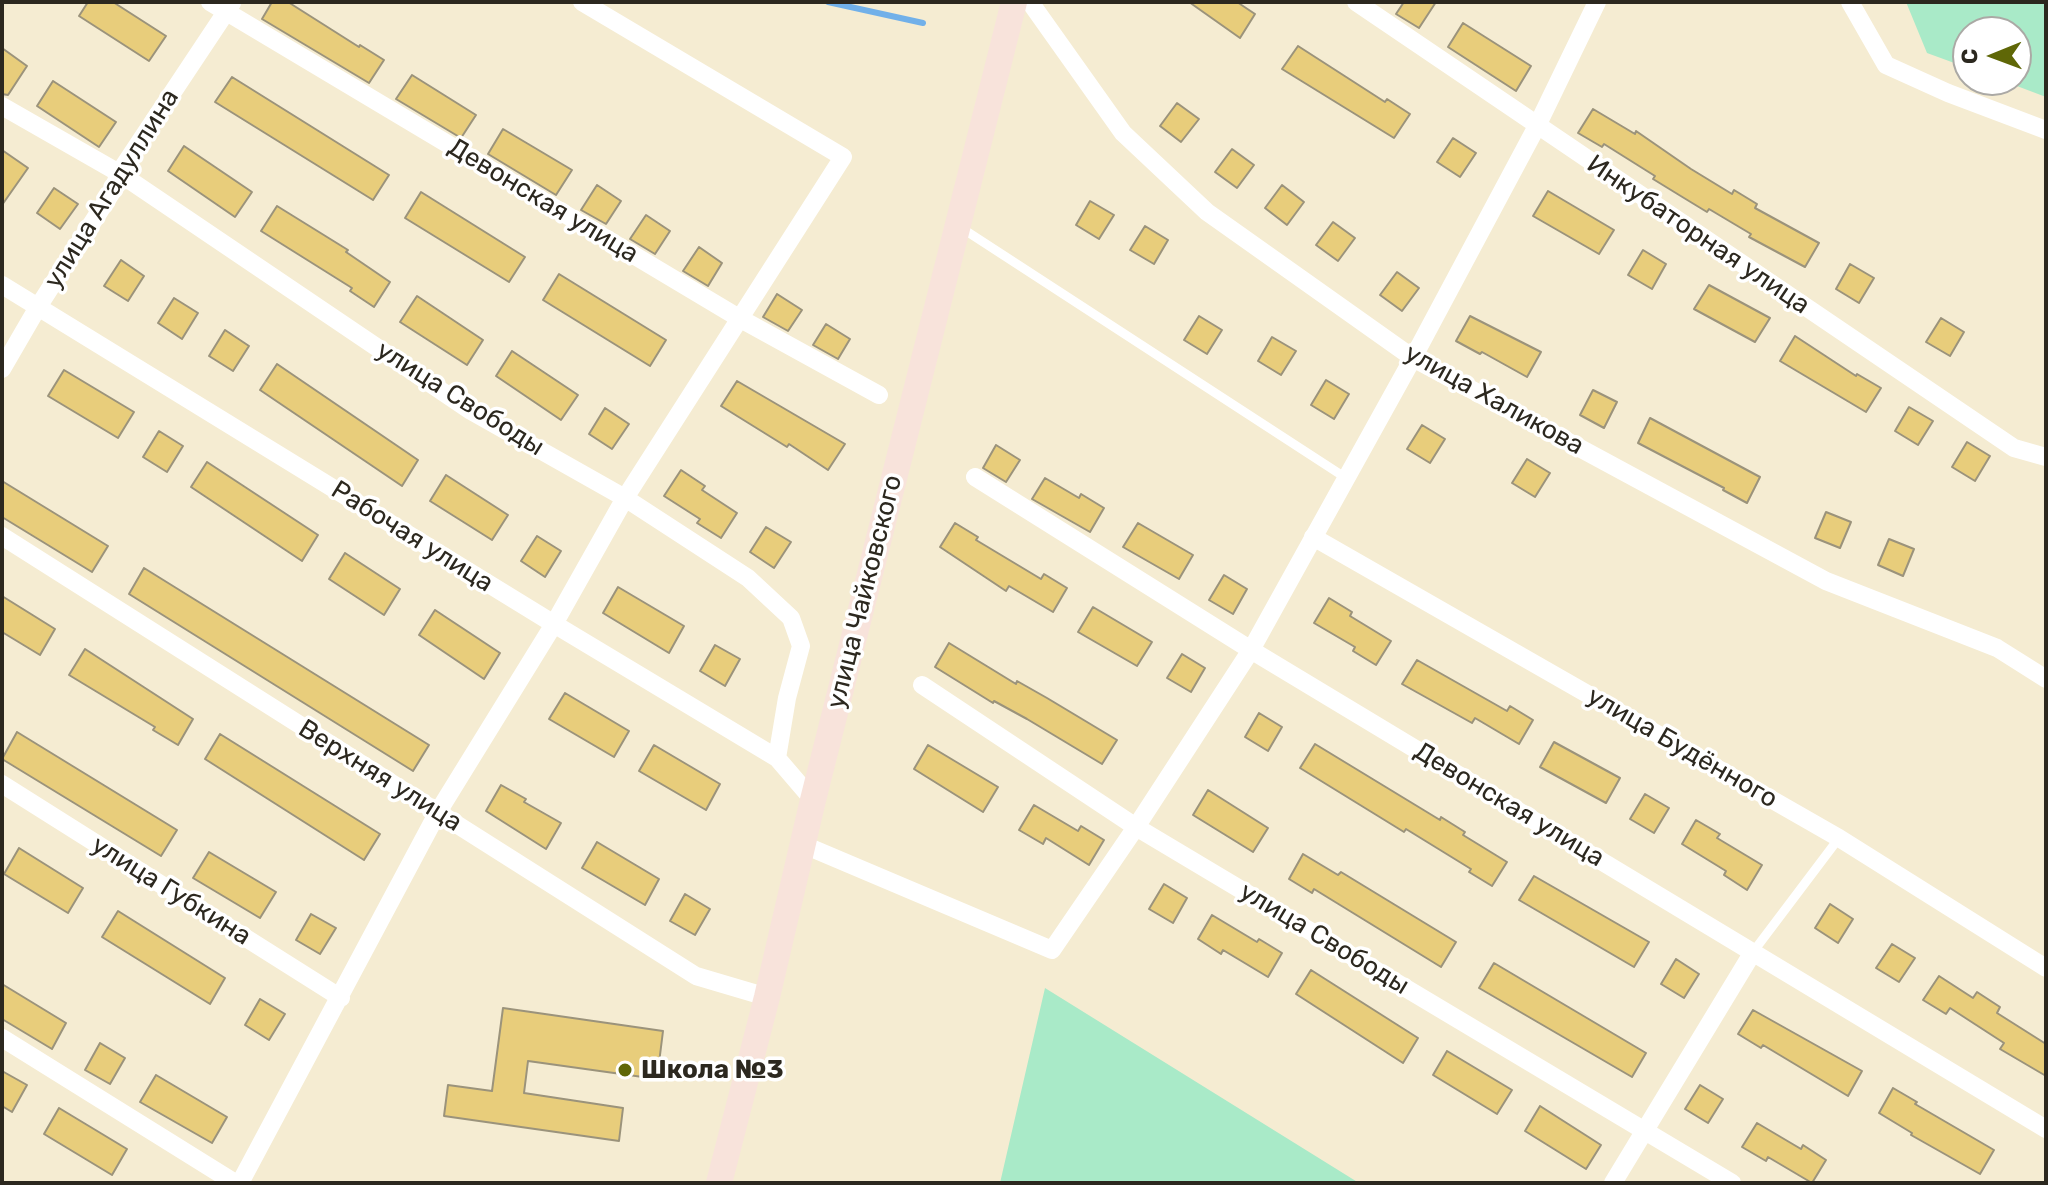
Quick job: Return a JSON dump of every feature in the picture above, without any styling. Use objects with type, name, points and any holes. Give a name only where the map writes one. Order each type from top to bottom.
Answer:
[{"type":"main road","name":"улица Чайковского","points":[[719,1183],[1014,2]]},
{"type":"street","points":[[2,1038],[237,1183],[341,998],[438,812],[554,624],[625,498],[843,157],[582,2]]},
{"type":"street","name":"улица Халикова","points":[[1030,2],[1123,133],[1196,202],[1413,358],[1826,581],[1997,648],[2046,679]]},
{"type":"street","name":"Инкубаторная улица","points":[[1356,2],[2014,448],[2046,457]]},
{"type":"street","points":[[804,845],[1052,950],[1251,650],[1537,126],[1597,2]]},
{"type":"street","points":[[1850,2],[1886,65],[1948,93],[2046,130]]},
{"type":"street","name":"улица Агадуллина","points":[[2,369],[223,5]]},
{"type":"street","name":"Девонская улица","points":[[223,5],[739,318],[879,395]]},
{"type":"street","name":"улица Свободы","points":[[2,106],[119,173],[471,411],[625,498],[748,578],[791,618],[801,646],[787,698],[777,758]]},
{"type":"street","name":"Рабочая улица","points":[[2,285],[777,758],[790,777],[813,800]]},
{"type":"street","name":"Девонская улица","points":[[975,477],[1251,650],[2046,1129]]},
{"type":"street","name":"Верхняя улица","points":[[2,536],[696,976],[767,997]]},
{"type":"street","name":"улица Будённого","points":[[1313,537],[1839,838],[2046,968]]},
{"type":"street","name":"улица Свободы","points":[[922,685],[1136,827],[1732,1183]]},
{"type":"street","name":"улица Губкина","points":[[2,784],[341,998]]},
{"type":"street","points":[[1613,1183],[1753,952]]},
{"type":"lane","points":[[958,226],[1346,478]]},
{"type":"lane","points":[[1753,952],[1839,838]]},
{"type":"green space","points":[[1906,2],[2046,2],[2046,97],[2032,92],[2032,16],[1952,16],[1952,62],[1927,53]]},
{"type":"green space","points":[[1045,988],[1359,1183],[1000,1183]]},
{"type":"building","points":[[88,2],[113,2],[166,36],[149,61],[79,16]]},
{"type":"building","points":[[272,2],[288,2],[384,60],[369,83],[262,19]]},
{"type":"building","points":[[1189,2],[1237,2],[1255,14],[1240,38]]},
{"type":"building","points":[[1404,2],[1436,2],[1419,28],[1396,14]]},
{"type":"building","points":[[1463,23],[1531,66],[1516,91],[1448,47]]},
{"type":"building","points":[[1298,46],[1385,102],[1387,99],[1410,114],[1394,138],[1282,69]]},
{"type":"building","points":[[2,48],[27,66],[8,95],[2,94]]},
{"type":"building","points":[[412,75],[476,115],[461,138],[396,99]]},
{"type":"building","points":[[232,77],[389,175],[373,200],[215,102]]},
{"type":"building","points":[[53,81],[116,122],[99,147],[37,106]]},
{"type":"building","points":[[1177,103],[1199,119],[1181,142],[1160,126]]},
{"type":"building","points":[[1593,109],[1635,134],[1636,131],[1691,169],[1732,194],[1734,190],[1757,204],[1755,208],[1819,243],[1805,267],[1749,237],[1751,234],[1709,209],[1707,212],[1684,198],[1604,144],[1602,147],[1578,133]]},
{"type":"building","points":[[503,129],[572,170],[556,195],[488,154]]},
{"type":"building","points":[[1453,138],[1476,153],[1460,177],[1437,162]]},
{"type":"building","points":[[184,146],[252,192],[235,217],[168,171]]},
{"type":"building","points":[[1232,149],[1254,165],[1237,188],[1215,172]]},
{"type":"building","points":[[2,150],[28,168],[2,205]]},
{"type":"building","points":[[597,185],[621,201],[606,224],[581,210]]},
{"type":"building","points":[[1282,185],[1304,202],[1287,225],[1265,208]]},
{"type":"building","points":[[54,188],[78,204],[60,229],[37,213]]},
{"type":"building","points":[[1548,191],[1614,230],[1599,254],[1533,216]]},
{"type":"building","points":[[421,192],[525,257],[509,282],[405,218]]},
{"type":"building","points":[[1090,201],[1114,215],[1099,239],[1076,225]]},
{"type":"building","points":[[277,206],[348,250],[346,252],[390,282],[374,307],[350,291],[352,288],[261,231]]},
{"type":"building","points":[[646,215],[670,231],[655,254],[630,239]]},
{"type":"building","points":[[1333,222],[1355,238],[1338,261],[1316,245]]},
{"type":"building","points":[[1145,226],[1168,240],[1154,264],[1130,250]]},
{"type":"building","points":[[699,247],[722,263],[708,286],[683,271]]},
{"type":"building","points":[[1643,250],[1666,264],[1652,289],[1628,275]]},
{"type":"building","points":[[121,260],[144,276],[128,301],[104,286]]},
{"type":"building","points":[[1850,264],[1874,278],[1859,303],[1836,289]]},
{"type":"building","points":[[1397,272],[1419,288],[1402,311],[1380,295]]},
{"type":"building","points":[[559,274],[666,340],[650,366],[543,300]]},
{"type":"building","points":[[1709,285],[1770,318],[1755,342],[1694,309]]},
{"type":"building","points":[[777,294],[802,310],[788,331],[763,317]]},
{"type":"building","points":[[417,296],[483,340],[467,365],[400,322]]},
{"type":"building","points":[[174,298],[198,313],[182,339],[158,323]]},
{"type":"building","points":[[1199,316],[1222,330],[1207,354],[1184,340]]},
{"type":"building","points":[[1470,316],[1541,352],[1527,377],[1456,341]]},
{"type":"building","points":[[1941,318],[1964,332],[1950,356],[1926,342]]},
{"type":"building","points":[[826,324],[850,339],[838,359],[813,345]]},
{"type":"building","points":[[225,330],[249,346],[233,371],[209,356]]},
{"type":"building","points":[[1795,336],[1856,376],[1881,388],[1866,412],[1780,361]]},
{"type":"building","points":[[1272,337],[1296,351],[1281,375],[1258,361]]},
{"type":"building","points":[[512,351],[578,395],[561,420],[496,376]]},
{"type":"building","points":[[277,364],[418,460],[402,486],[260,390]]},
{"type":"building","points":[[64,370],[134,412],[118,438],[48,396]]},
{"type":"building","points":[[1326,380],[1349,394],[1334,419],[1311,405]]},
{"type":"building","points":[[737,381],[845,444],[828,470],[721,406]]},
{"type":"building","points":[[1593,390],[1617,402],[1604,428],[1580,415]]},
{"type":"building","points":[[1909,407],[1933,421],[1918,445],[1895,431]]},
{"type":"building","points":[[605,408],[629,424],[612,449],[589,434]]},
{"type":"building","points":[[1650,418],[1760,477],[1747,503],[1638,443]]},
{"type":"building","points":[[1422,425],[1445,439],[1430,463],[1407,449]]},
{"type":"building","points":[[159,431],[183,446],[167,472],[143,457]]},
{"type":"building","points":[[1967,442],[1990,456],[1975,481],[1952,467]]},
{"type":"building","points":[[996,445],[1020,460],[1006,482],[983,468]]},
{"type":"building","points":[[1527,459],[1550,473],[1535,497],[1512,483]]},
{"type":"building","points":[[207,462],[318,535],[302,561],[191,487]]},
{"type":"building","points":[[681,470],[705,486],[702,490],[737,513],[721,538],[697,523],[700,519],[664,496]]},
{"type":"building","points":[[446,475],[508,515],[492,540],[430,501]]},
{"type":"building","points":[[1045,478],[1079,498],[1081,494],[1104,508],[1090,532],[1032,499]]},
{"type":"building","points":[[2,481],[108,546],[92,572],[2,517]]},
{"type":"building","points":[[1826,512],[1851,522],[1840,548],[1815,538]]},
{"type":"building","points":[[955,523],[978,537],[976,540],[1041,579],[1044,574],[1067,588],[1053,612],[1009,586],[1006,591],[940,547]]},
{"type":"building","points":[[1138,523],[1193,555],[1179,579],[1123,547]]},
{"type":"building","points":[[766,527],[791,542],[774,568],[750,552]]},
{"type":"building","points":[[537,536],[561,551],[545,577],[521,561]]},
{"type":"building","points":[[1889,539],[1914,549],[1903,576],[1878,565]]},
{"type":"building","points":[[345,553],[400,589],[384,615],[329,579]]},
{"type":"building","points":[[144,568],[429,745],[413,771],[129,594]]},
{"type":"building","points":[[1224,575],[1247,589],[1233,614],[1209,600]]},
{"type":"building","points":[[618,587],[684,626],[669,653],[603,613]]},
{"type":"building","points":[[2,596],[55,629],[40,655],[2,632]]},
{"type":"building","points":[[1329,598],[1352,612],[1350,616],[1391,641],[1376,665],[1353,651],[1355,647],[1314,623]]},
{"type":"building","points":[[1093,607],[1152,642],[1137,666],[1078,632]]},
{"type":"building","points":[[435,610],[500,653],[484,679],[419,635]]},
{"type":"building","points":[[949,643],[1117,740],[1102,764],[935,667]]},
{"type":"building","points":[[715,645],[740,659],[725,686],[700,671]]},
{"type":"building","points":[[85,649],[193,719],[178,745],[153,730],[155,727],[69,675]]},
{"type":"building","points":[[1182,654],[1205,668],[1191,692],[1167,678]]},
{"type":"building","points":[[1417,660],[1507,711],[1510,706],[1533,720],[1519,744],[1475,718],[1472,723],[1402,684]]},
{"type":"building","points":[[565,693],[629,731],[614,757],[549,719]]},
{"type":"building","points":[[1259,713],[1282,727],[1268,751],[1245,737]]},
{"type":"building","points":[[17,732],[177,830],[161,856],[2,759]]},
{"type":"building","points":[[220,734],[380,834],[364,860],[205,759]]},
{"type":"building","points":[[1554,742],[1620,778],[1606,803],[1540,767]]},
{"type":"building","points":[[1315,744],[1440,820],[1441,817],[1465,832],[1463,835],[1507,862],[1492,886],[1469,872],[1471,869],[1406,829],[1404,832],[1300,768]]},
{"type":"building","points":[[654,745],[720,784],[706,810],[639,771]]},
{"type":"building","points":[[928,745],[998,787],[983,812],[914,769]]},
{"type":"building","points":[[501,785],[561,823],[546,849],[486,811]]},
{"type":"building","points":[[1208,790],[1268,828],[1253,852],[1193,815]]},
{"type":"building","points":[[1645,794],[1669,808],[1654,833],[1630,819]]},
{"type":"building","points":[[1034,805],[1078,831],[1081,826],[1104,840],[1089,865],[1046,838],[1043,844],[1019,830]]},
{"type":"building","points":[[1696,820],[1720,834],[1717,838],[1762,865],[1747,890],[1724,875],[1726,871],[1682,844]]},
{"type":"building","points":[[597,842],[659,879],[645,905],[582,868]]},
{"type":"building","points":[[19,848],[83,888],[68,913],[4,874]]},
{"type":"building","points":[[209,852],[276,892],[260,918],[193,878]]},
{"type":"building","points":[[1303,854],[1338,875],[1341,872],[1456,942],[1441,967],[1314,889],[1312,893],[1289,879]]},
{"type":"building","points":[[1534,876],[1649,942],[1634,967],[1519,900]]},
{"type":"building","points":[[1164,884],[1187,898],[1173,923],[1149,909]]},
{"type":"building","points":[[685,894],[710,909],[695,935],[670,921]]},
{"type":"building","points":[[1830,904],[1853,919],[1838,943],[1815,928]]},
{"type":"building","points":[[118,911],[225,978],[210,1004],[102,937]]},
{"type":"building","points":[[311,914],[336,928],[320,954],[296,940]]},
{"type":"building","points":[[1212,915],[1282,953],[1268,977],[1198,939]]},
{"type":"building","points":[[1892,944],[1915,958],[1899,982],[1876,968]]},
{"type":"building","points":[[1676,959],[1699,974],[1684,998],[1661,984]]},
{"type":"building","points":[[1494,963],[1646,1053],[1632,1077],[1479,988]]},
{"type":"building","points":[[1311,970],[1418,1038],[1403,1063],[1296,994]]},
{"type":"building","points":[[1939,976],[1973,998],[1977,992],[2000,1007],[1997,1013],[2046,1044],[2046,1076],[2000,1049],[2004,1043],[1950,1008],[1946,1014],[1923,1000]]},
{"type":"building","points":[[2,984],[66,1023],[52,1049],[2,1019]]},
{"type":"building","points":[[260,999],[285,1014],[269,1040],[245,1025]]},
{"type":"building","name":"Школа №3","points":[[503,1008],[663,1031],[657,1079],[528,1061],[524,1093],[623,1108],[619,1141],[444,1116],[448,1085],[492,1091]]},
{"type":"building","points":[[1753,1010],[1862,1071],[1848,1096],[1763,1045],[1761,1048],[1738,1034]]},
{"type":"building","points":[[100,1043],[125,1058],[110,1084],[85,1070]]},
{"type":"building","points":[[1447,1051],[1512,1090],[1497,1114],[1433,1075]]},
{"type":"building","points":[[2,1071],[27,1085],[12,1112],[2,1106]]},
{"type":"building","points":[[156,1075],[227,1117],[212,1143],[140,1102]]},
{"type":"building","points":[[1700,1085],[1723,1099],[1708,1123],[1685,1109]]},
{"type":"building","points":[[1893,1088],[1994,1150],[1980,1174],[1879,1113]]},
{"type":"building","points":[[1540,1106],[1601,1145],[1586,1169],[1525,1131]]},
{"type":"building","points":[[59,1108],[127,1149],[112,1175],[44,1134]]},
{"type":"building","points":[[1757,1123],[1826,1160],[1812,1183],[1768,1157],[1766,1161],[1742,1147]]},
{"type":"waterway","points":[[828,2],[923,23]]},
{"type":"place","name":"Школа №3","points":[[625,1070]]}]
